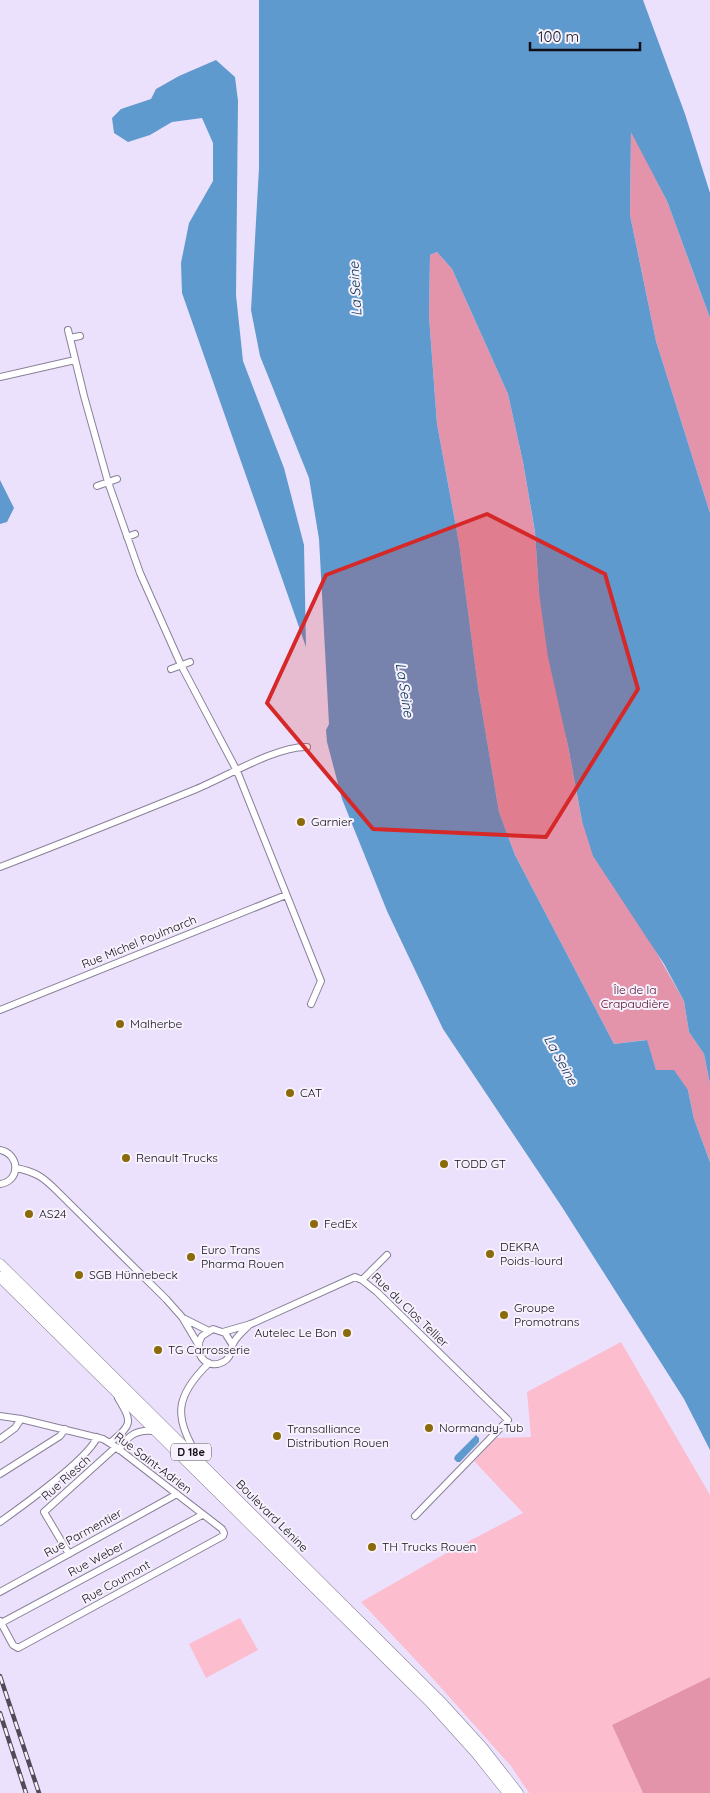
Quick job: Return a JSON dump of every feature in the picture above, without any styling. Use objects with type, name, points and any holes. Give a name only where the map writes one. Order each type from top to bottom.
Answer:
[{"type":"main road","name":"Boulevard Lénine","points":[[0,1264],[442,1703],[482,1747],[518,1793]]},
{"type":"main road","name":"Boulevard Lénine","points":[[0,1277],[430,1702],[476,1753],[508,1793]]},
{"type":"street","points":[[68,330],[108,482],[140,573],[181,665],[237,771],[321,981],[311,1004]]},
{"type":"street","points":[[70,338],[80,336]]},
{"type":"street","points":[[0,378],[75,360]]},
{"type":"street","points":[[97,486],[117,479]]},
{"type":"street","points":[[127,537],[135,534]]},
{"type":"street","points":[[171,669],[190,662]]},
{"type":"street","points":[[0,867],[289,750],[307,747]]},
{"type":"street","name":"Rue Michel Poulmarch","points":[[0,1010],[286,895]]},
{"type":"street","points":[[0,1150],[5,1151],[14,1158],[16,1168],[13,1178],[0,1184]]},
{"type":"street","name":"Rue du Clos Tellier","points":[[16,1168],[34,1172],[41,1176],[166,1299],[182,1317],[198,1344],[201,1358],[209,1363],[218,1364],[226,1360],[231,1353],[232,1344],[251,1324]]},
{"type":"street","points":[[362,1280],[387,1255]]},
{"type":"street","name":"Rue du Clos Tellier","points":[[182,1317],[209,1331],[217,1330],[223,1332],[251,1324],[351,1278],[362,1280],[508,1420],[415,1516]]},
{"type":"street","points":[[198,1344],[202,1336],[209,1331]]},
{"type":"street","points":[[223,1332],[228,1336],[232,1344]]},
{"type":"street","points":[[203,1464],[185,1433],[181,1421],[180,1408],[187,1390],[197,1375],[209,1363]]},
{"type":"street","points":[[112,1388],[124,1408],[129,1421],[115,1447]]},
{"type":"street","name":"Rue Saint-Adrien","points":[[0,1416],[21,1419],[97,1437],[115,1447],[177,1494],[224,1533]]},
{"type":"street","points":[[0,1439],[15,1428],[21,1419]]},
{"type":"street","points":[[0,1474],[60,1436],[65,1429]]},
{"type":"street","points":[[115,1447],[138,1431],[145,1429],[156,1431]]},
{"type":"street","points":[[0,1522],[46,1488],[90,1449],[97,1437]]},
{"type":"street","name":"Rue Riesch","points":[[69,1554],[44,1512],[115,1447]]},
{"type":"street","name":"Rue Parmentier","points":[[0,1592],[177,1494]]},
{"type":"street","name":"Rue Weber","points":[[1,1622],[202,1515]]},
{"type":"street","name":"Rue Coumont","points":[[1,1622],[16,1648],[224,1533]]},
{"type":"highlighted area","points":[[487,514],[605,574],[638,689],[546,837],[373,829],[267,703],[326,575]]},
{"type":"shaded area","points":[[621,1342],[710,1495],[710,1677],[612,1725],[643,1793],[529,1793],[511,1766],[361,1602],[450,1551],[523,1513],[474,1461],[496,1438],[531,1437],[527,1392]]},
{"type":"shaded area","points":[[240,1618],[258,1650],[206,1678],[189,1644]]},
{"type":"green space","points":[[631,130],[667,201],[710,318],[710,513],[656,341],[630,215]]},
{"type":"green space","name":"Île de la Crapaudière","points":[[437,252],[452,269],[508,394],[523,462],[535,533],[539,593],[582,821],[684,1001],[689,1032],[704,1054],[710,1084],[710,1162],[694,1119],[688,1090],[656,1070],[646,1040],[614,1044],[515,855],[499,812],[478,687],[459,543],[437,424],[429,316],[430,255]]},
{"type":"green space","points":[[710,1677],[710,1793],[643,1793],[612,1725]]},
{"type":"water","name":"La Seine","points":[[259,0],[643,0],[685,114],[710,193],[710,318],[667,201],[631,132],[630,215],[656,341],[710,513],[710,1084],[704,1054],[689,1032],[684,1001],[664,964],[593,856],[582,821],[568,746],[548,657],[539,593],[535,532],[523,462],[508,394],[452,269],[437,252],[430,255],[429,316],[437,424],[459,543],[478,687],[499,812],[515,855],[614,1044],[647,1040],[656,1070],[674,1070],[688,1090],[694,1119],[710,1162],[710,1450],[684,1399],[562,1207],[443,1029],[387,911],[342,799],[327,742],[326,730],[329,724],[319,539],[309,478],[260,356],[251,310],[259,168]]},
{"type":"water","points":[[216,60],[235,77],[238,101],[236,295],[243,361],[284,468],[304,545],[306,647],[182,293],[181,263],[189,223],[213,181],[213,143],[202,118],[172,122],[150,135],[128,142],[114,133],[112,118],[121,109],[151,99],[156,89],[179,76]]},
{"type":"water","points":[[0,480],[14,508],[7,522],[0,524]]},
{"type":"water","points":[[476,1435],[479,1438],[479,1442],[460,1462],[457,1462],[454,1459],[455,1456]]},
{"type":"railway","points":[[0,1676],[39,1793]]},
{"type":"railway","points":[[0,1713],[26,1793]]},
{"type":"place","name":"Garnier","points":[[301,822]]},
{"type":"place","name":"Malherbe","points":[[120,1024]]},
{"type":"place","name":"CAT","points":[[290,1093]]},
{"type":"place","name":"Renault Trucks","points":[[126,1158]]},
{"type":"place","name":"TODD GT","points":[[444,1164]]},
{"type":"place","name":"AS24","points":[[29,1214]]},
{"type":"place","name":"FedEx","points":[[314,1224]]},
{"type":"place","name":"DEKRA Poids-lourd","points":[[490,1254]]},
{"type":"place","name":"Euro Trans Pharma Rouen","points":[[191,1257]]},
{"type":"place","name":"SGB Hünnebeck","points":[[79,1275]]},
{"type":"place","name":"Groupe Promotrans","points":[[504,1315]]},
{"type":"place","name":"Autelec Le Bon","points":[[347,1333]]},
{"type":"place","name":"TG Carrosserie","points":[[158,1350]]},
{"type":"place","name":"Normandy-Tub","points":[[429,1428]]},
{"type":"place","name":"Transalliance Distribution Rouen","points":[[277,1436]]},
{"type":"place","name":"TH Trucks Rouen","points":[[372,1547]]}]
